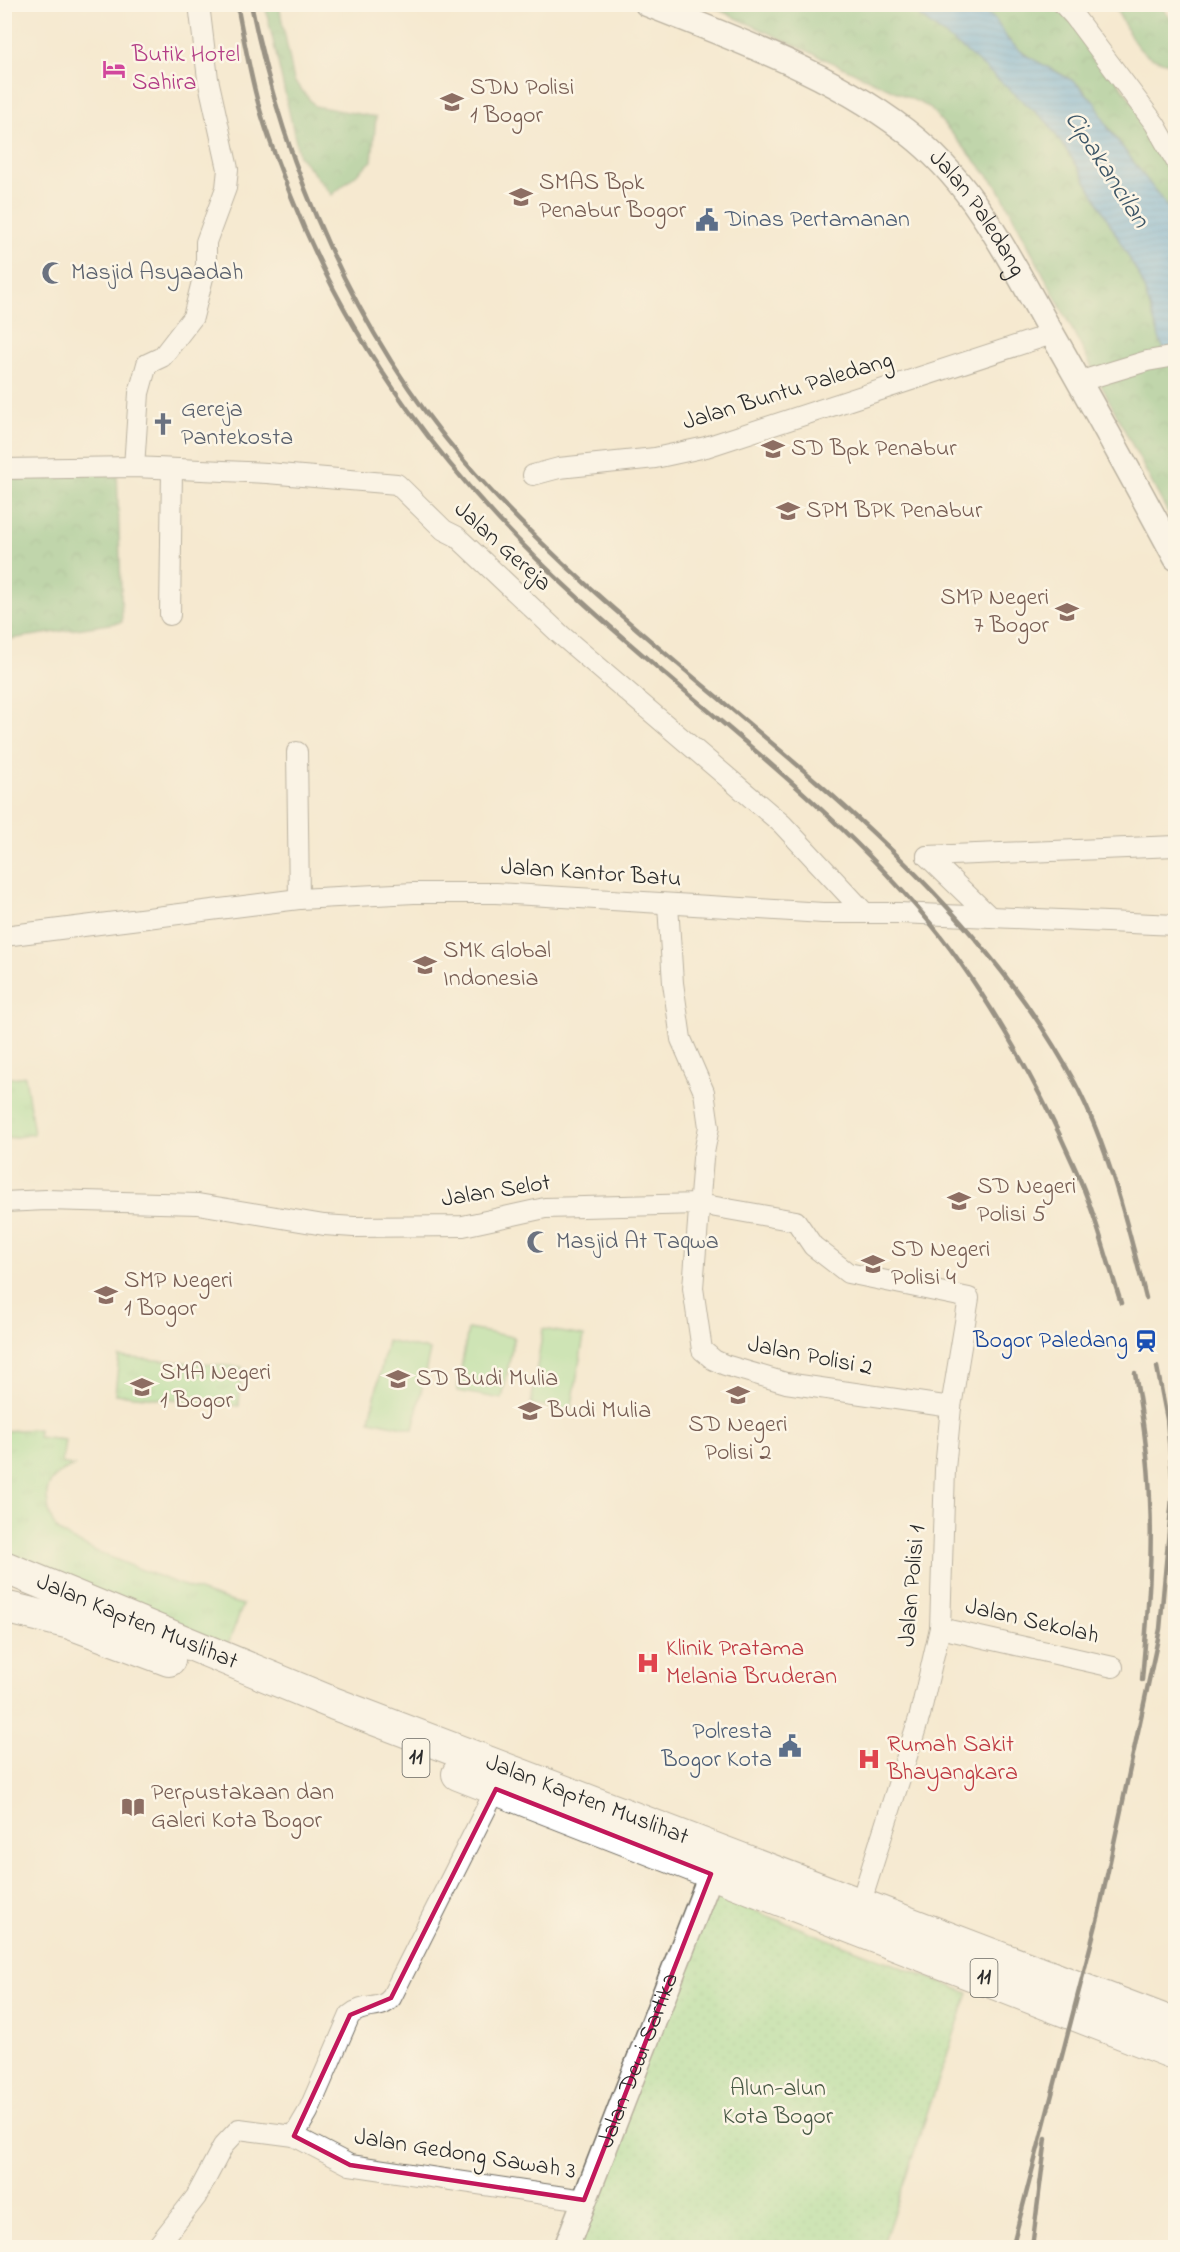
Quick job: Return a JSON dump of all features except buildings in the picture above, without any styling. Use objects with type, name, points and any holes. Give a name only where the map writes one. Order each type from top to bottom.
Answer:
[{"type":"main road","name":"Jalan Kapten Muslihat","points":[[4,1568],[335,1704],[1176,2025]]},
{"type":"main road","name":"Jalan Kapten Muslihat","points":[[4,1607],[70,1623],[121,1641],[496,1790],[1064,2008],[1176,2054]]},
{"type":"street","points":[[134,467],[139,393],[147,364],[162,357],[193,317],[206,266],[207,242],[226,188],[228,169],[208,79],[199,4]]},
{"type":"street","name":"Jalan Paledang","points":[[647,4],[819,78],[872,106],[918,141],[966,191],[993,230],[1081,381],[1176,558]]},
{"type":"street","points":[[1063,4],[1155,124],[1176,160]]},
{"type":"street","name":"Jalan Buntu Paledang","points":[[533,475],[560,468],[655,458],[705,447],[1052,334]]},
{"type":"street","points":[[1081,381],[1152,360],[1176,356]]},
{"type":"street","name":"Jalan Gereja","points":[[4,469],[134,467],[267,473],[397,483],[444,530],[456,536],[561,635],[782,824],[864,912]]},
{"type":"street","points":[[170,615],[172,470]]},
{"type":"street","points":[[297,752],[299,899]]},
{"type":"street","points":[[990,917],[927,856],[1176,846]]},
{"type":"street","name":"Jalan Kantor Batu","points":[[4,936],[299,899],[414,893],[496,893],[823,913],[864,912],[1176,925]]},
{"type":"street","name":"Jalan Polisi 2","points":[[668,904],[673,983],[681,1039],[704,1092],[709,1127],[699,1204],[693,1288],[702,1350],[714,1360],[746,1373],[786,1383],[951,1407]]},
{"type":"street","name":"Jalan Selot","points":[[4,1202],[46,1200],[198,1204],[324,1225],[400,1228],[463,1227],[545,1208],[699,1204],[796,1221],[813,1246],[848,1273],[969,1298]]},
{"type":"street","name":"Jalan Polisi 1","points":[[860,1905],[920,1714],[940,1628],[945,1470],[951,1407],[969,1298]]},
{"type":"street","name":"Jalan Sekolah","points":[[940,1628],[1113,1667]]},
{"type":"street","points":[[294,2136],[308,2112],[350,2015],[359,2007],[381,2006],[391,1998],[496,1790]]},
{"type":"street","name":"Jalan Dewi Sartika","points":[[566,2247],[711,1874]]},
{"type":"street","name":"Jalan Gedong Sawah 3","points":[[156,2247],[196,2197],[223,2146],[239,2129],[294,2136],[350,2165],[584,2200]]},
{"type":"highlighted area","points":[[496,1789],[711,1874],[584,2200],[350,2165],[294,2136],[350,2015],[391,1998]]},
{"type":"green space","points":[[265,5],[279,5],[294,81],[315,106],[376,117],[372,161],[332,195],[299,156]]},
{"type":"green space","points":[[708,5],[905,5],[969,54],[1047,122],[1080,170],[1141,279],[1161,343],[1175,370],[1175,527],[998,187],[929,107]]},
{"type":"green space","points":[[966,5],[1063,5],[1175,161],[1175,217],[1081,87],[1068,77],[1023,53],[1009,41],[990,16]]},
{"type":"green space","points":[[1113,5],[1164,5],[1164,10],[1175,25],[1175,64],[1160,61],[1141,50],[1135,44]]},
{"type":"green space","points":[[117,467],[122,622],[5,640],[5,469]]},
{"type":"green space","points":[[25,1076],[34,1134],[5,1139],[5,1079]]},
{"type":"green space","points":[[468,1329],[514,1337],[502,1399],[457,1391]]},
{"type":"green space","points":[[543,1329],[584,1336],[571,1411],[531,1404]]},
{"type":"green space","points":[[387,1341],[430,1350],[413,1429],[370,1420]]},
{"type":"green space","points":[[119,1357],[242,1367],[239,1406],[115,1394]]},
{"type":"green space","points":[[38,1429],[38,1437],[65,1440],[62,1463],[74,1466],[59,1473],[51,1481],[47,1492],[51,1517],[56,1528],[68,1537],[115,1559],[243,1605],[222,1659],[5,1564],[4,1431]]},
{"type":"green space","name":"Alun-alun Kota Bogor","points":[[703,1891],[968,1993],[882,2247],[566,2248]]},
{"type":"water","name":"Cipakancilan","points":[[966,4],[977,7],[995,19],[1008,40],[1025,55],[1075,82],[1096,104],[1108,128],[1175,217],[1175,370],[1161,343],[1141,279],[1080,170],[1047,122],[969,54],[905,5]]},
{"type":"railway","points":[[237,4],[260,111],[289,191],[342,305],[408,410],[445,459],[529,551],[575,595],[839,826],[881,868],[942,938],[1006,1033],[1043,1100],[1088,1199],[1121,1303]]},
{"type":"railway","points":[[251,4],[265,66],[283,127],[330,247],[358,304],[390,359],[426,412],[465,462],[539,540],[620,614],[871,831],[948,908],[1017,991],[1075,1083],[1098,1134],[1116,1188],[1146,1298]]},
{"type":"railway","points":[[1012,2248],[1098,1917],[1160,1629],[1173,1487],[1167,1419],[1157,1367]]},
{"type":"railway","points":[[1135,1373],[1147,1452],[1151,1522],[1149,1590],[1142,1680]]},
{"type":"railway","points":[[1032,2248],[1046,2138]]},
{"type":"place","name":"Butik Hotel Sahira","points":[[114,69]]},
{"type":"place","name":"SDN Polisi 1 Bogor","points":[[452,102]]},
{"type":"place","name":"SMAS Bpk Penabur Bogor","points":[[521,197]]},
{"type":"place","name":"Dinas Pertamanan","points":[[707,220]]},
{"type":"place","name":"Masjid Asyaadah","points":[[53,273]]},
{"type":"place","name":"Gereja Pantekosta","points":[[163,424]]},
{"type":"place","name":"SD Bpk Penabur","points":[[773,449]]},
{"type":"place","name":"SPM BPK Penabur","points":[[788,511]]},
{"type":"place","name":"SMP Negeri 7 Bogor","points":[[1067,612]]},
{"type":"place","name":"SMK Global Indonesia","points":[[425,965]]},
{"type":"place","name":"SD Negeri Polisi 5","points":[[959,1201]]},
{"type":"place","name":"Masjid At Taqwa","points":[[538,1242]]},
{"type":"place","name":"SD Negeri Polisi 4","points":[[873,1264]]},
{"type":"place","name":"SMP Negeri 1 Bogor","points":[[106,1295]]},
{"type":"place","name":"Bogor Paledang","points":[[1146,1341]]},
{"type":"place","name":"SD Budi Mulia","points":[[398,1379]]},
{"type":"place","name":"SMA Negeri 1 Bogor","points":[[142,1387]]},
{"type":"place","name":"SD Negeri Polisi 2","points":[[738,1395]]},
{"type":"place","name":"Budi Mulia","points":[[530,1411]]},
{"type":"place","name":"Klinik Pratama Melania Bruderan","points":[[648,1663]]},
{"type":"place","name":"Polresta Bogor Kota","points":[[790,1746]]},
{"type":"place","name":"Rumah Sakit Bhayangkara","points":[[869,1759]]},
{"type":"place","name":"Perpustakaan dan Galeri Kota Bogor","points":[[133,1807]]}]
